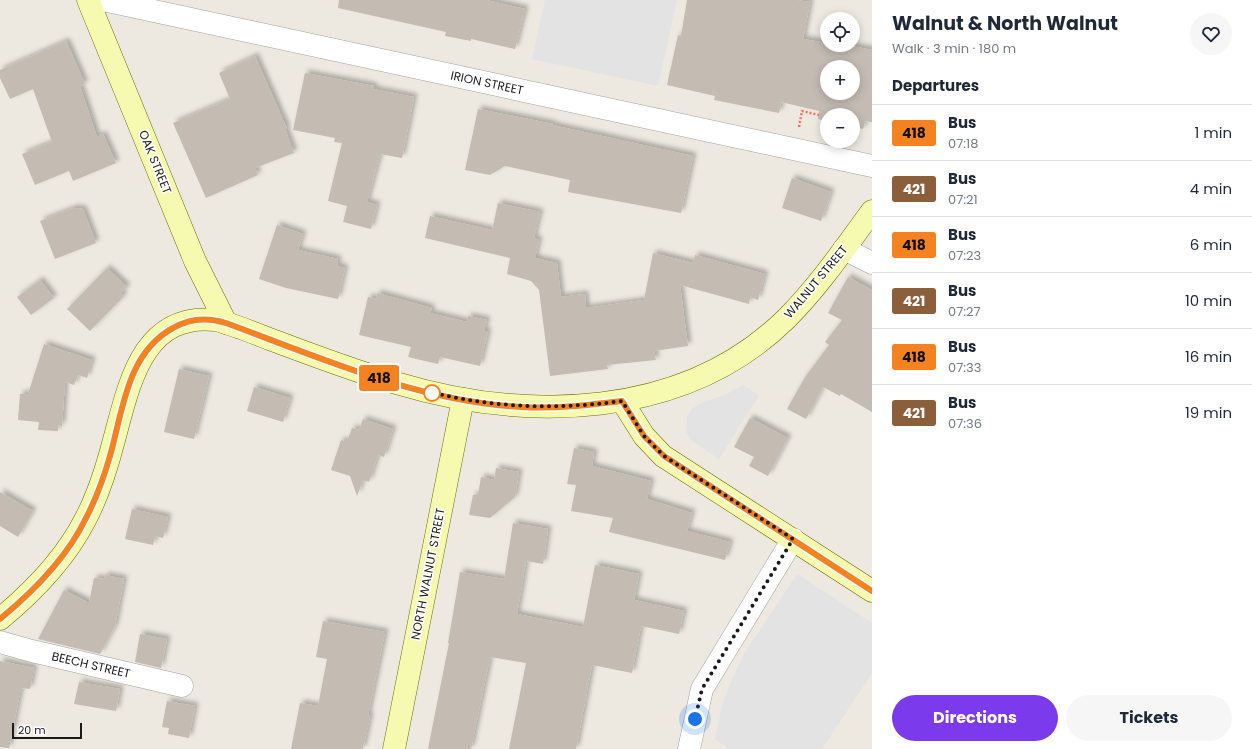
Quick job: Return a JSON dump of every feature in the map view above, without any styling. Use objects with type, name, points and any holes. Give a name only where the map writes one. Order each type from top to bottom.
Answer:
[{"type":"main road","name":"OAK STREET","points":[[88,0],[195,261],[226,323]]},
{"type":"main road","name":"WALNUT STREET","points":[[0,619],[42,580],[68,548],[85,520],[109,457],[127,390],[146,350],[158,337],[186,322],[203,319],[226,323],[381,378],[463,399],[523,407],[572,406],[622,401],[687,382],[717,368],[753,346],[785,319],[802,302],[872,211]]},
{"type":"main road","name":"NORTH WALNUT STREET","points":[[394,749],[463,399]]},
{"type":"main road","points":[[622,401],[644,436],[664,456],[872,591]]},
{"type":"street","name":"IRION STREET","points":[[103,0],[872,166]]},
{"type":"street","points":[[844,249],[872,263]]},
{"type":"street","points":[[689,749],[702,689],[793,539]]},
{"type":"street","name":"BEECH STREET","points":[[0,642],[32,651],[182,686]]},
{"type":"path","points":[[794,149],[802,111],[819,115]]},
{"type":"shaded area","points":[[545,0],[677,0],[658,86],[532,59]]},
{"type":"shaded area","points":[[743,385],[759,396],[719,459],[690,439],[686,431],[687,417],[692,409],[701,403],[727,394]]},
{"type":"shaded area","points":[[797,574],[872,623],[872,673],[822,749],[729,749],[715,739],[722,706],[729,686],[745,652]]},
{"type":"building","points":[[339,0],[486,0],[525,9],[515,49],[471,39],[471,41],[445,36],[446,32],[338,8]]},
{"type":"building","points":[[687,0],[796,0],[810,2],[803,39],[820,42],[820,52],[860,52],[860,48],[872,50],[872,122],[865,121],[863,129],[860,128],[860,108],[820,108],[820,119],[818,119],[819,111],[781,102],[779,113],[714,100],[715,96],[667,85],[678,35],[681,36]]},
{"type":"building","points":[[66,41],[85,84],[80,86],[97,137],[103,134],[116,163],[73,181],[69,171],[35,185],[22,154],[52,142],[33,89],[10,99],[0,78],[0,70]]},
{"type":"building","points":[[255,56],[287,129],[285,129],[294,153],[255,168],[258,175],[206,198],[173,123],[230,99],[219,73]]},
{"type":"building","points":[[305,73],[374,86],[373,89],[414,97],[402,158],[380,154],[367,202],[377,205],[371,229],[343,222],[347,206],[328,201],[342,143],[334,142],[335,138],[293,130]]},
{"type":"building","points":[[478,109],[553,124],[552,125],[693,156],[681,213],[568,192],[570,180],[505,166],[490,175],[465,170]]},
{"type":"building","points":[[792,178],[831,192],[821,221],[782,208]]},
{"type":"building","points":[[498,203],[540,212],[534,238],[539,240],[535,258],[557,263],[561,297],[585,294],[586,308],[644,300],[653,253],[693,263],[695,255],[765,274],[758,300],[750,297],[749,304],[680,285],[688,346],[654,351],[656,360],[607,365],[608,369],[550,376],[539,290],[531,281],[507,274],[510,258],[425,238],[430,216],[492,230]]},
{"type":"building","points":[[74,208],[83,209],[96,243],[55,259],[40,221]]},
{"type":"building","points":[[277,225],[303,234],[298,250],[338,259],[337,266],[345,268],[338,299],[286,288],[259,279]]},
{"type":"building","points":[[107,268],[127,287],[121,293],[124,296],[90,331],[67,309]]},
{"type":"building","points":[[848,277],[872,290],[872,412],[841,394],[840,396],[823,387],[806,419],[787,409],[805,377],[829,345],[825,342],[842,320],[828,313]]},
{"type":"building","points":[[40,280],[54,298],[31,315],[17,297]]},
{"type":"building","points":[[377,293],[432,308],[430,313],[467,322],[468,316],[487,320],[484,331],[488,331],[480,366],[440,357],[438,364],[408,357],[411,347],[359,335],[368,297],[376,299]]},
{"type":"building","points":[[44,344],[92,360],[87,378],[78,375],[74,385],[65,382],[62,426],[58,425],[58,431],[38,430],[39,422],[18,420],[20,394],[28,394]]},
{"type":"building","points":[[179,369],[209,376],[194,439],[164,432]]},
{"type":"building","points":[[254,387],[290,398],[283,422],[247,411]]},
{"type":"building","points":[[750,418],[788,438],[768,476],[749,466],[754,457],[734,447]]},
{"type":"building","points":[[363,419],[393,429],[384,457],[378,455],[369,482],[363,480],[357,496],[350,476],[331,470],[341,440],[347,442],[352,428],[359,430]]},
{"type":"building","points":[[574,448],[594,452],[592,466],[651,481],[647,499],[692,513],[687,531],[730,542],[725,560],[609,532],[613,518],[571,511],[576,485],[567,484]]},
{"type":"building","points":[[496,468],[519,472],[515,497],[490,518],[469,515],[473,495],[478,495],[481,477],[494,480]]},
{"type":"building","points":[[0,492],[33,511],[18,537],[0,526]]},
{"type":"building","points":[[132,509],[168,517],[163,538],[155,536],[153,545],[125,539]]},
{"type":"building","points":[[513,523],[548,529],[543,564],[526,561],[517,614],[583,627],[595,565],[639,574],[634,600],[684,611],[679,634],[641,626],[632,673],[592,665],[576,749],[509,749],[526,663],[490,657],[471,749],[428,749],[449,643],[460,572],[504,579]]},
{"type":"building","points":[[105,575],[124,579],[115,626],[100,654],[38,639],[64,590],[89,603],[94,578],[104,579]]},
{"type":"building","points":[[323,621],[385,632],[368,715],[370,716],[363,749],[291,749],[300,703],[318,706],[327,659],[316,657]]},
{"type":"building","points":[[140,634],[167,639],[161,668],[135,662]]},
{"type":"building","points":[[0,661],[34,668],[30,689],[21,688],[9,748],[0,747]]},
{"type":"building","points":[[79,682],[120,689],[116,711],[74,704]]},
{"type":"building","points":[[167,701],[195,706],[189,738],[168,734],[169,728],[162,727]]},
{"type":"bus line","name":"418","points":[[0,619],[16,606],[42,580],[78,533],[101,483],[127,390],[146,350],[158,337],[180,324],[192,320],[203,319],[216,320],[226,323],[395,383],[463,399],[489,404],[523,407],[592,405],[622,401],[632,420],[644,436],[654,448],[664,456],[872,591]]},
{"type":"route","points":[[432,393],[430,392],[489,404],[523,407],[592,405],[622,401],[632,420],[654,448],[664,456],[793,539],[702,689],[695,719]]}]
